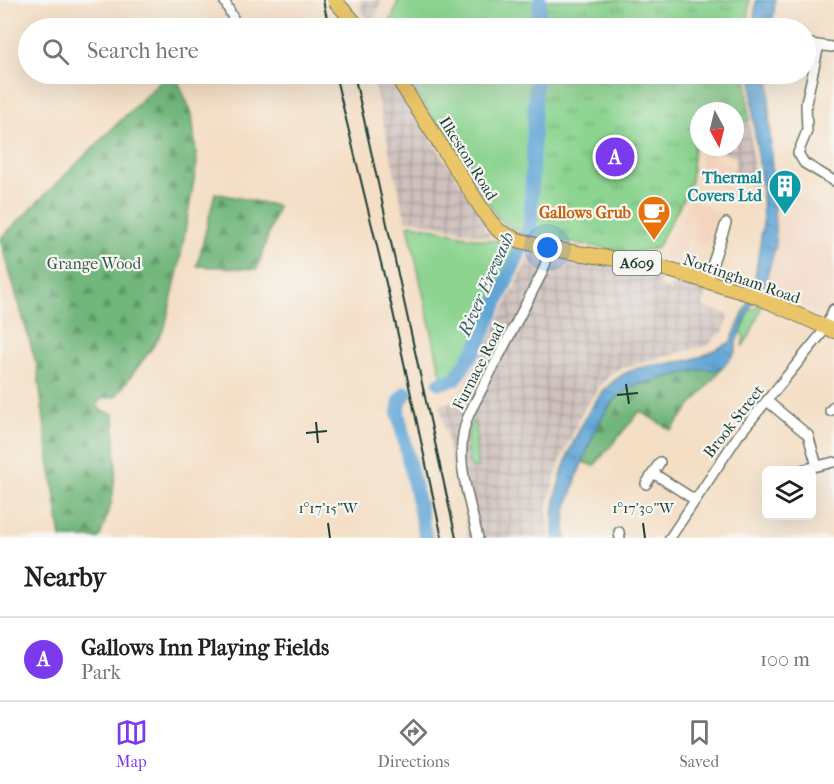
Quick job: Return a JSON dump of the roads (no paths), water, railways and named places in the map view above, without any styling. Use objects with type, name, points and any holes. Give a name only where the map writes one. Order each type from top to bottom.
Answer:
[{"type":"main road","points":[[334,0],[351,18]]},
{"type":"main road","name":"Ilkeston Road","points":[[401,84],[487,217],[499,231],[524,242]]},
{"type":"main road","name":"Nottingham Road","points":[[524,242],[546,248],[647,264],[707,281],[762,299],[830,329]]},
{"type":"street","points":[[224,0],[233,18]]},
{"type":"street","points":[[816,45],[832,47]]},
{"type":"street","points":[[809,84],[806,103],[807,130],[798,153],[801,161],[834,181]]},
{"type":"street","points":[[707,281],[727,228]]},
{"type":"street","name":"Furnace Road","points":[[478,538],[462,463],[462,431],[542,273],[546,262],[546,248]]},
{"type":"street","points":[[830,329],[834,310]]},
{"type":"street","name":"Brook Street","points":[[670,538],[728,450],[830,329]]},
{"type":"street","points":[[767,401],[808,435],[817,466],[834,462]]},
{"type":"street","points":[[646,484],[660,462]]},
{"type":"street","points":[[653,473],[694,500]]},
{"type":"water","points":[[756,0],[775,0],[773,18],[755,18]]},
{"type":"water","points":[[752,84],[770,84],[769,116],[776,245],[763,289],[753,302],[736,342],[736,351],[723,367],[714,370],[702,369],[639,384],[625,391],[611,403],[598,424],[566,509],[566,538],[554,538],[554,506],[569,452],[588,414],[611,384],[632,370],[687,360],[705,355],[730,343],[753,292],[763,224],[762,187],[753,118]]},
{"type":"waterway","name":"River Erewash","points":[[539,18],[540,0]]},
{"type":"waterway","name":"River Erewash","points":[[440,383],[455,379],[478,345],[530,229],[536,84]]},
{"type":"waterway","name":"River Erewash","points":[[406,393],[400,401],[398,412],[426,538]]},
{"type":"railway","points":[[323,0],[327,18]]},
{"type":"railway","points":[[337,0],[342,18]]},
{"type":"railway","points":[[337,84],[393,312],[442,538]]},
{"type":"railway","points":[[356,84],[456,538]]},
{"type":"place","name":"Gallows Inn Playing Fields","points":[[615,157]]},
{"type":"place","name":"Thermal Covers Ltd","points":[[785,215]]},
{"type":"place","name":"Gallows Grub","points":[[654,241]]},
{"type":"park label","name":"Grange Wood","points":[[94,263]]}]
